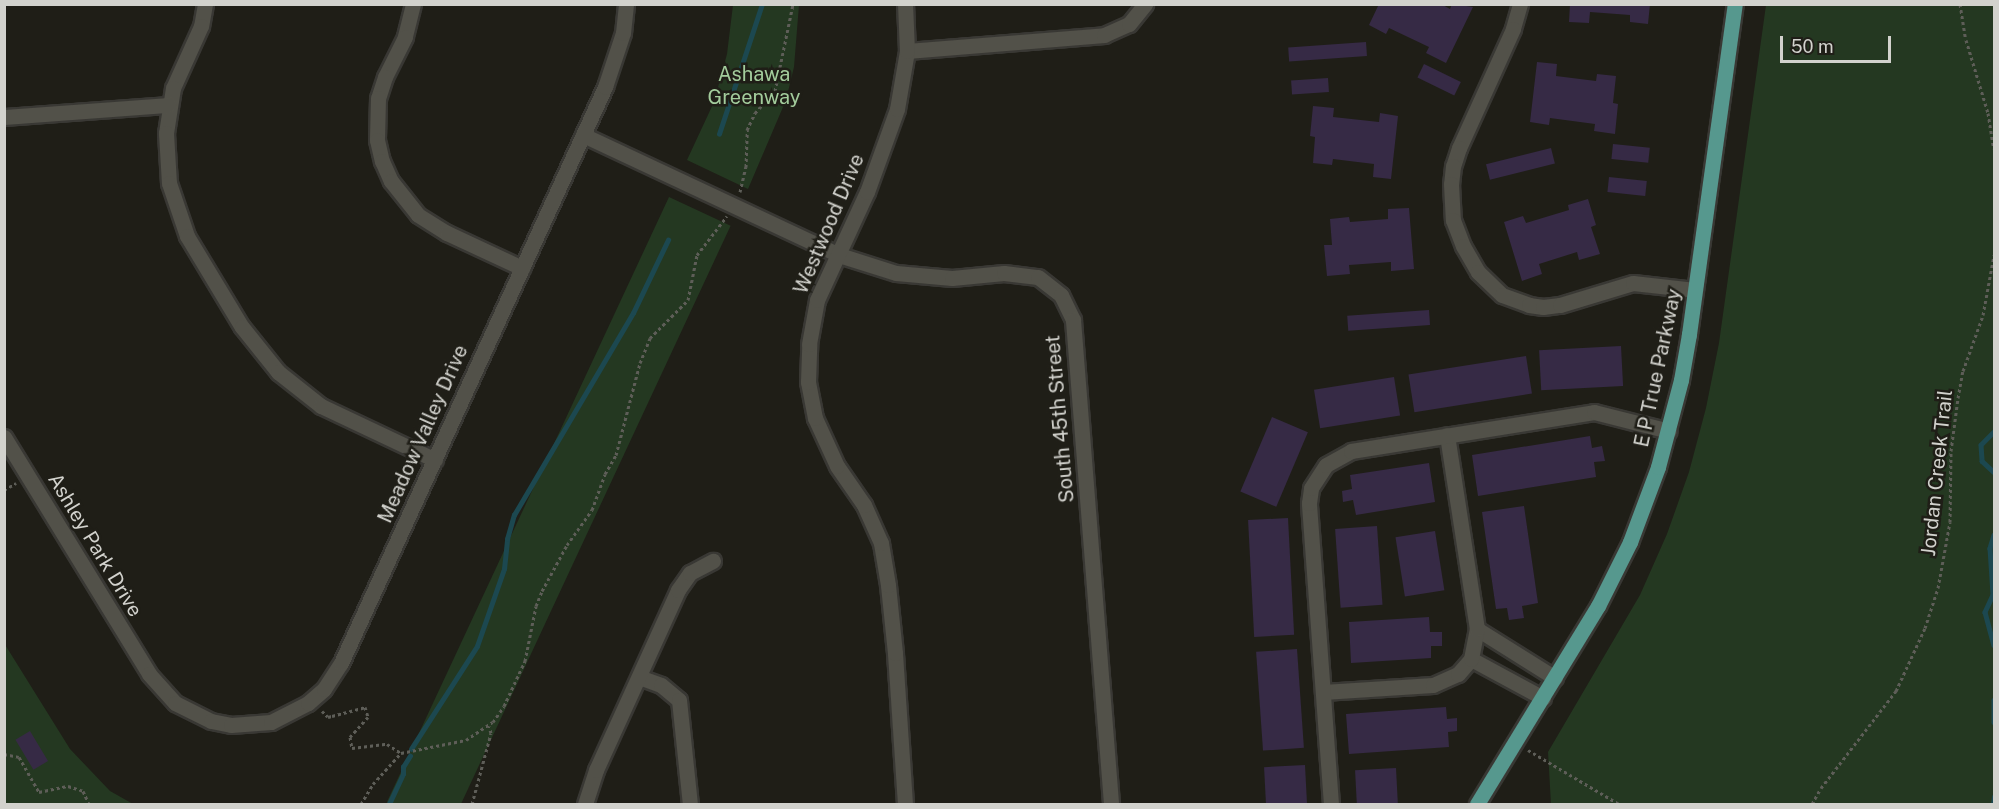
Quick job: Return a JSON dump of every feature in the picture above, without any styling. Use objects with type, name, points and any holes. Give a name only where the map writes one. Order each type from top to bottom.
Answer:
[{"type":"main road","name":"E P True Parkway","points":[[1477,804],[1598,606],[1630,542],[1669,431],[1681,380],[1695,290],[1735,4]]},
{"type":"street","points":[[205,4],[201,26],[182,64],[169,105],[166,158],[177,210],[191,243],[259,351],[278,372],[321,406],[435,460]]},
{"type":"street","points":[[413,4],[405,37],[385,77],[378,98],[377,140],[382,162],[391,181],[418,215],[447,234],[522,268]]},
{"type":"street","name":"Meadow Valley Drive","points":[[149,674],[175,703],[202,718],[231,725],[271,722],[291,714],[324,689],[336,672],[435,460],[616,61],[626,4]]},
{"type":"street","name":"Westwood Drive","points":[[905,4],[907,51],[897,109],[867,192],[817,300],[808,344],[808,382],[815,418],[837,466],[864,505],[881,543],[895,653],[905,804]]},
{"type":"street","points":[[1520,4],[1513,29],[1453,166],[1451,184],[1453,219],[1463,246],[1478,272],[1502,295],[1529,305],[1543,307],[1560,305],[1633,283],[1695,290]]},
{"type":"street","points":[[907,51],[1104,35],[1129,24],[1143,8]]},
{"type":"street","points":[[4,117],[169,105]]},
{"type":"street","name":"South 45th Street","points":[[583,135],[839,255],[896,273],[952,278],[1004,273],[1038,277],[1061,295],[1073,320],[1111,804]]},
{"type":"street","points":[[1331,804],[1309,503],[1317,475],[1337,456],[1352,451],[1594,412],[1669,431]]},
{"type":"street","points":[[1323,692],[1433,685],[1458,674],[1471,658],[1477,629],[1447,435]]},
{"type":"street","name":"Ashley Park Drive","points":[[4,437],[149,674]]},
{"type":"street","points":[[585,804],[596,770],[678,590],[690,573],[713,561]]},
{"type":"street","points":[[1477,629],[1555,678]]},
{"type":"street","points":[[1471,658],[1543,698]]},
{"type":"street","points":[[639,676],[661,684],[679,700],[690,804]]},
{"type":"path","points":[[361,804],[372,784],[401,753],[452,745],[466,740],[489,726],[504,705],[522,669],[536,606],[552,570],[592,510],[616,455],[640,363],[650,338],[688,300],[697,255],[733,206],[745,177],[747,130],[756,113],[775,91],[784,57],[793,4]]},
{"type":"path","points":[[1960,4],[1966,40],[1988,113],[1995,149]]},
{"type":"path","name":"Jordan Creek Trail","points":[[1812,804],[1834,771],[1896,691],[1925,628],[1938,588],[1950,522],[1952,451],[1960,389],[1983,315],[1995,255]]},
{"type":"path","points":[[322,711],[328,717],[365,706],[368,717],[350,736],[352,748],[387,744],[401,753]]},
{"type":"path","points":[[472,804],[491,733],[489,726]]},
{"type":"path","points":[[1515,742],[1619,804]]},
{"type":"path","points":[[4,754],[19,757],[39,792],[68,786],[82,791],[89,804]]},
{"type":"green space","name":"Ashawa Greenway","points":[[733,5],[799,5],[794,67],[786,100],[748,189],[687,160],[714,102],[727,54]]},
{"type":"green space","points":[[1766,5],[1994,5],[1993,804],[1551,804],[1548,752],[1640,595],[1667,534],[1689,472],[1706,408],[1719,343]]},
{"type":"green space","points":[[669,197],[731,226],[461,804],[387,802]]},
{"type":"green space","points":[[4,643],[70,749],[110,791],[133,804],[5,804]]},
{"type":"building","points":[[1379,4],[1441,4],[1450,9],[1452,4],[1473,7],[1446,63],[1426,53],[1429,47],[1389,28],[1386,34],[1369,25]]},
{"type":"building","points":[[1570,4],[1650,4],[1648,24],[1630,22],[1630,15],[1590,12],[1589,23],[1569,22]]},
{"type":"building","points":[[1366,42],[1367,56],[1289,61],[1288,47]]},
{"type":"building","points":[[1537,62],[1557,64],[1556,76],[1596,81],[1597,74],[1616,76],[1613,103],[1618,104],[1615,134],[1594,131],[1595,124],[1550,118],[1549,125],[1530,122]]},
{"type":"building","points":[[1424,64],[1461,82],[1454,95],[1417,77]]},
{"type":"building","points":[[1328,78],[1329,92],[1292,95],[1291,81]]},
{"type":"building","points":[[1313,106],[1334,108],[1333,117],[1379,122],[1380,113],[1398,116],[1391,179],[1373,177],[1374,164],[1333,159],[1332,165],[1313,163],[1315,137],[1310,136]]},
{"type":"building","points":[[1613,144],[1650,148],[1648,163],[1611,159]]},
{"type":"building","points":[[1551,148],[1555,164],[1490,180],[1486,164]]},
{"type":"building","points":[[1609,177],[1647,181],[1645,196],[1607,192]]},
{"type":"building","points":[[1588,199],[1596,225],[1591,227],[1600,254],[1579,260],[1577,252],[1539,264],[1542,274],[1522,281],[1504,222],[1523,216],[1526,223],[1569,210],[1568,205]]},
{"type":"building","points":[[1409,208],[1414,269],[1391,271],[1391,262],[1349,265],[1350,274],[1327,276],[1324,245],[1332,245],[1330,219],[1349,217],[1350,222],[1388,219],[1388,209]]},
{"type":"building","points":[[1429,310],[1430,325],[1348,331],[1347,316]]},
{"type":"building","points":[[1621,346],[1623,386],[1541,390],[1539,350]]},
{"type":"building","points":[[1526,356],[1532,394],[1414,412],[1408,375]]},
{"type":"building","points":[[1394,377],[1400,416],[1320,428],[1314,390]]},
{"type":"building","points":[[1272,417],[1308,432],[1276,507],[1240,492]]},
{"type":"building","points":[[1590,436],[1592,448],[1602,446],[1605,461],[1594,462],[1596,477],[1478,496],[1472,455]]},
{"type":"building","points":[[1429,463],[1435,502],[1356,515],[1353,500],[1343,502],[1342,491],[1352,489],[1350,475]]},
{"type":"building","points":[[1524,506],[1538,603],[1522,606],[1524,618],[1509,620],[1507,608],[1496,609],[1482,512]]},
{"type":"building","points":[[1288,518],[1294,635],[1254,637],[1248,520]]},
{"type":"building","points":[[1377,526],[1383,605],[1341,608],[1335,529]]},
{"type":"building","points":[[1435,531],[1444,590],[1405,597],[1395,537]]},
{"type":"building","points":[[1429,617],[1430,632],[1442,632],[1442,646],[1431,646],[1431,658],[1351,663],[1349,622]]},
{"type":"building","points":[[1297,649],[1304,748],[1263,751],[1256,652]]},
{"type":"building","points":[[1446,707],[1447,719],[1457,718],[1457,731],[1448,732],[1449,747],[1349,754],[1346,714]]},
{"type":"building","points":[[30,731],[48,761],[33,770],[15,740]]},
{"type":"building","points":[[1305,765],[1307,804],[1266,804],[1264,767]]},
{"type":"building","points":[[1396,768],[1398,804],[1357,804],[1355,770]]},
{"type":"waterway","points":[[719,134],[762,4]]},
{"type":"waterway","points":[[411,749],[477,646],[504,569],[507,539],[514,515],[633,313],[668,240]]},
{"type":"waterway","points":[[1994,432],[1981,445],[1982,461],[1994,472]]},
{"type":"waterway","points":[[1994,535],[1990,548],[1993,595],[1985,612],[1994,645]]},
{"type":"waterway","points":[[1994,700],[1994,722]]},
{"type":"waterway","points":[[389,804],[403,774],[403,767],[410,756]]},
{"type":"waterway","points":[[1993,804],[1994,797]]}]
